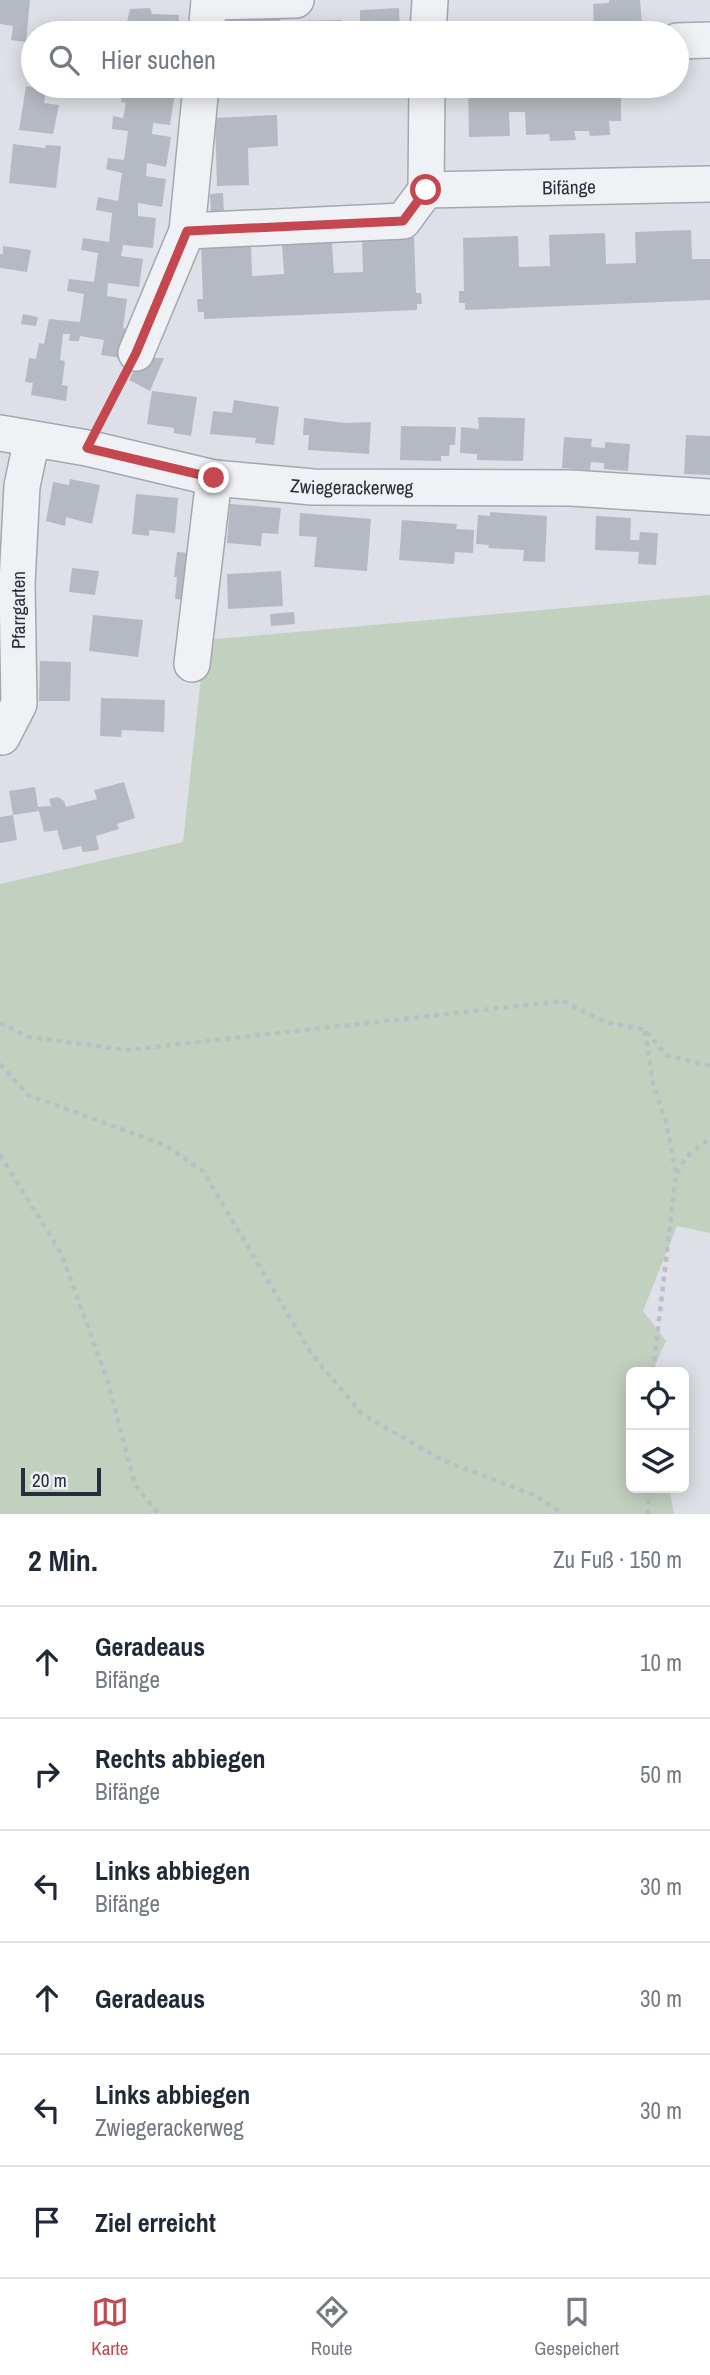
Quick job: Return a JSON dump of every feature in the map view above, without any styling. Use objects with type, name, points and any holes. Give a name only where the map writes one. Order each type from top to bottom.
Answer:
[{"type":"street","points":[[208,12],[296,0]]},
{"type":"street","points":[[429,21],[430,0]]},
{"type":"street","points":[[689,41],[710,40]]},
{"type":"street","points":[[136,353],[187,231],[200,98]]},
{"type":"street","points":[[187,231],[403,221],[426,190],[427,98]]},
{"type":"street","name":"Bifänge","points":[[426,190],[710,184]]},
{"type":"street","name":"Zwiegerackerweg","points":[[16,436],[87,448],[214,478],[313,487],[571,488],[710,497]]},
{"type":"street","name":"Pfarrgarten","points":[[2,737],[19,704],[17,583],[22,486],[16,436]]},
{"type":"street","points":[[192,664],[214,478]]},
{"type":"path","points":[[87,448],[136,353]]},
{"type":"path","points":[[0,1023],[29,1037],[127,1050],[563,1001],[606,1022],[645,1030],[666,1055],[710,1066]]},
{"type":"path","points":[[645,1030],[653,1084],[666,1122],[676,1174],[653,1367]]},
{"type":"path","points":[[0,1064],[28,1095],[165,1144],[204,1171],[311,1353],[362,1414],[442,1460],[534,1494],[563,1514]]},
{"type":"path","points":[[676,1174],[686,1157],[710,1138]]},
{"type":"path","points":[[0,1156],[61,1253],[108,1382],[135,1485],[159,1514]]},
{"type":"path","points":[[648,1493],[648,1514]]},
{"type":"green space","points":[[710,595],[710,1233],[677,1226],[643,1311],[666,1341],[654,1367],[626,1367],[626,1493],[670,1493],[674,1514],[0,1514],[0,884],[183,842],[205,640]]},
{"type":"building","points":[[0,0],[30,0],[28,21],[21,21],[21,41],[11,40],[13,26],[0,24]]},
{"type":"building","points":[[609,0],[640,0],[642,21],[594,21],[593,4],[609,3]]},
{"type":"building","points":[[150,8],[152,14],[179,15],[179,21],[127,21],[130,9]]},
{"type":"building","points":[[399,8],[400,21],[360,21],[360,10]]},
{"type":"building","points":[[280,16],[280,21],[227,21],[227,17]]},
{"type":"building","points":[[24,98],[45,98],[44,103],[59,105],[53,134],[19,130]]},
{"type":"building","points":[[122,98],[174,98],[170,125],[153,123],[152,134],[171,137],[166,167],[147,163],[146,176],[166,179],[162,207],[138,203],[138,216],[156,218],[153,248],[123,245],[121,256],[143,259],[139,287],[108,283],[107,296],[127,299],[122,358],[101,355],[104,340],[80,336],[79,341],[69,341],[70,334],[63,334],[60,360],[65,361],[62,385],[68,386],[66,401],[31,395],[33,383],[25,382],[29,358],[36,359],[39,343],[44,344],[49,319],[80,322],[84,294],[67,291],[69,279],[94,282],[98,253],[81,250],[83,238],[109,242],[112,213],[96,210],[98,197],[118,201],[122,173],[106,169],[108,158],[124,160],[128,131],[112,129],[113,116],[123,118],[126,103],[121,102]]},
{"type":"building","points":[[468,98],[621,98],[621,121],[609,121],[610,135],[590,136],[589,131],[574,131],[576,140],[550,141],[549,134],[526,135],[525,112],[509,112],[510,136],[469,137]]},
{"type":"building","points":[[277,115],[278,146],[248,148],[249,185],[217,186],[215,118]]},
{"type":"building","points":[[13,144],[45,148],[46,145],[61,146],[56,188],[9,183]]},
{"type":"building","points":[[223,193],[224,215],[211,216],[210,194]]},
{"type":"building","points":[[691,230],[692,259],[710,259],[710,300],[465,310],[465,303],[459,303],[459,291],[464,291],[463,238],[518,236],[519,267],[550,266],[549,235],[605,233],[606,264],[636,263],[635,232]]},
{"type":"building","points":[[414,237],[416,293],[421,293],[422,304],[417,304],[417,310],[204,319],[204,312],[198,312],[197,299],[203,299],[201,246],[251,244],[252,276],[284,274],[282,245],[332,243],[334,273],[363,272],[362,240]]},
{"type":"building","points":[[3,246],[31,250],[27,272],[0,268]]},
{"type":"building","points":[[23,314],[38,317],[36,326],[21,324]]},
{"type":"building","points":[[140,358],[164,358],[150,391],[129,380]]},
{"type":"building","points":[[152,391],[197,397],[191,436],[174,433],[174,428],[147,424]]},
{"type":"building","points":[[234,400],[279,407],[274,445],[255,443],[256,438],[210,434],[213,411],[232,413]]},
{"type":"building","points":[[478,417],[525,418],[523,461],[477,460],[477,454],[460,453],[461,427],[479,429]]},
{"type":"building","points":[[304,418],[345,423],[371,422],[369,454],[308,450],[309,435],[303,435]]},
{"type":"building","points":[[401,426],[456,427],[455,445],[450,445],[449,456],[441,456],[441,461],[400,460]]},
{"type":"building","points":[[686,435],[710,436],[710,475],[684,474]]},
{"type":"building","points":[[564,437],[592,439],[591,447],[605,448],[605,442],[630,444],[628,471],[604,469],[604,463],[591,462],[590,470],[562,468]]},
{"type":"building","points":[[70,479],[100,485],[92,524],[66,517],[65,526],[46,521],[53,482],[69,485]]},
{"type":"building","points":[[136,494],[178,498],[175,533],[149,530],[149,536],[132,534]]},
{"type":"building","points":[[230,504],[281,508],[278,534],[262,533],[261,546],[227,543]]},
{"type":"building","points":[[490,512],[547,516],[545,562],[523,561],[524,550],[488,548],[489,545],[476,544],[478,515],[490,516]]},
{"type":"building","points":[[300,513],[371,519],[367,571],[314,567],[317,537],[299,536]]},
{"type":"building","points":[[596,516],[631,518],[630,540],[639,540],[640,532],[658,533],[656,565],[638,564],[639,552],[595,550]]},
{"type":"building","points":[[402,520],[457,524],[456,529],[474,530],[473,553],[455,552],[454,564],[399,560]]},
{"type":"building","points":[[177,552],[200,554],[194,601],[175,599]]},
{"type":"building","points":[[72,568],[99,571],[95,595],[69,592]]},
{"type":"building","points":[[281,571],[283,606],[228,609],[227,574]]},
{"type":"building","points":[[294,612],[295,624],[271,626],[270,614]]},
{"type":"building","points":[[93,615],[143,620],[138,657],[89,651]]},
{"type":"building","points":[[40,661],[71,662],[70,701],[39,701]]},
{"type":"building","points":[[101,698],[165,700],[164,732],[122,730],[121,737],[100,736]]},
{"type":"building","points":[[124,782],[135,818],[117,824],[119,829],[96,836],[99,850],[83,852],[81,846],[63,850],[57,830],[44,832],[39,811],[13,815],[9,791],[35,787],[38,807],[51,806],[49,799],[58,797],[64,801],[66,807],[97,799],[94,790]]},
{"type":"building","points":[[13,815],[17,840],[0,843],[0,817]]},
{"type":"route","points":[[214,478],[87,448],[136,353],[187,231],[403,221],[426,190]]}]
